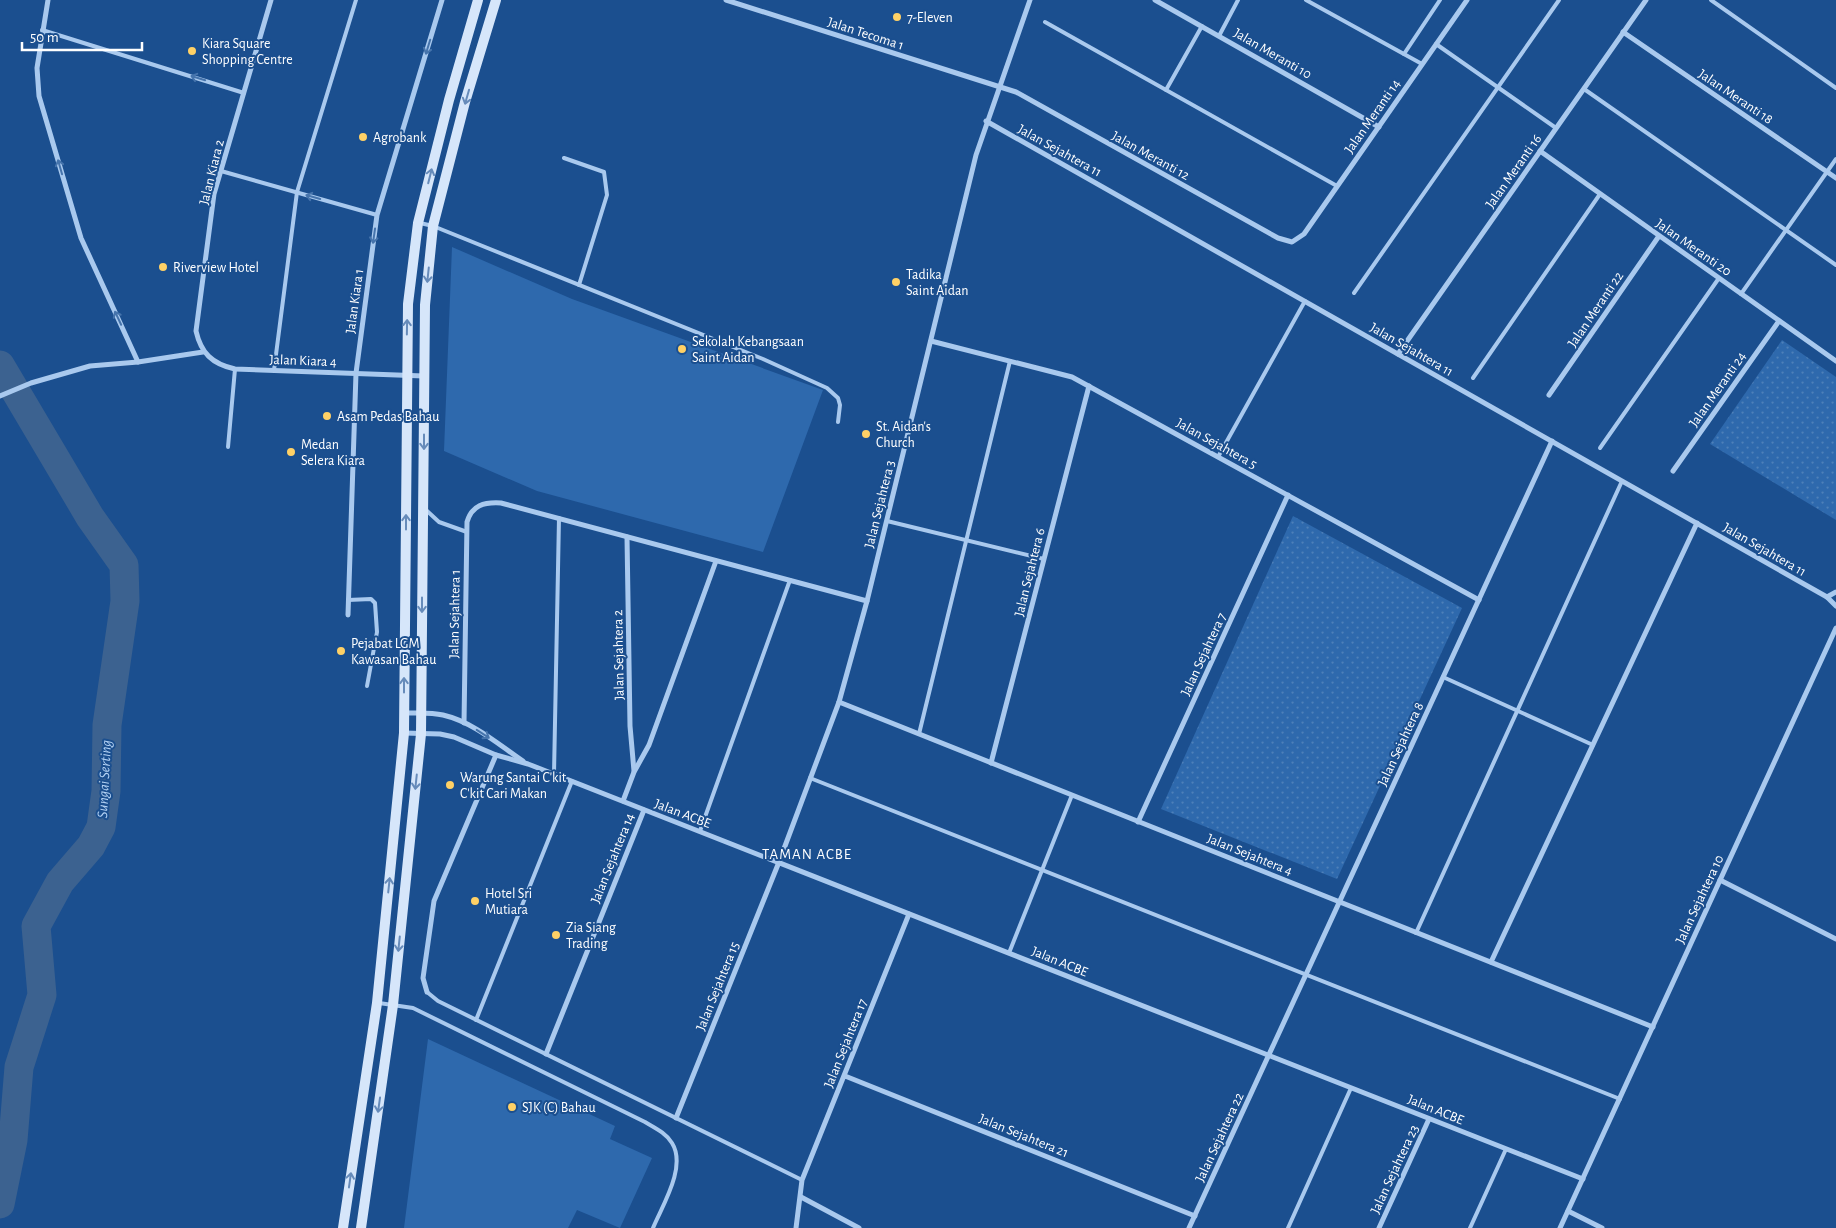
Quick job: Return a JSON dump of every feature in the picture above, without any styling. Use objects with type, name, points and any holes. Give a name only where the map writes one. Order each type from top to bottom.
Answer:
[{"type":"main road","points":[[343,1228],[377,1003],[404,733],[408,304],[418,223],[449,100],[478,0]]},
{"type":"main road","points":[[361,1228],[393,1005],[421,734],[425,305],[433,226],[465,102],[496,0]]},
{"type":"street","points":[[48,0],[37,68],[39,96],[81,238],[138,362]]},
{"type":"street","name":"Jalan Kiara 2","points":[[203,352],[196,331],[214,194],[272,0]]},
{"type":"street","name":"Jalan Kiara 1","points":[[348,615],[356,373],[377,215],[442,0]]},
{"type":"street","name":"Jalan Tecoma 1","points":[[729,0],[998,88]]},
{"type":"street","name":"Jalan Sejahtera 3","points":[[779,862],[839,702],[867,601],[986,121],[1030,0]]},
{"type":"street","name":"Jalan Meranti 10","points":[[1156,0],[1379,127]]},
{"type":"street","name":"Jalan Meranti 14","points":[[1292,242],[1304,234],[1467,0]]},
{"type":"street","name":"Jalan Meranti 16","points":[[1398,354],[1646,0]]},
{"type":"street","name":"Jalan Meranti 18","points":[[1623,32],[1836,178]]},
{"type":"street","name":"Jalan Meranti 12","points":[[998,88],[1016,92],[1278,238],[1292,242]]},
{"type":"street","name":"Jalan Sejahtera 11","points":[[986,121],[1828,597]]},
{"type":"street","name":"Jalan Meranti 20","points":[[1540,152],[1836,361]]},
{"type":"street","name":"Jalan Meranti 22","points":[[1550,395],[1659,236]]},
{"type":"street","name":"Jalan Meranti 24","points":[[1673,471],[1779,321]]},
{"type":"street","name":"Jalan Sejahtera 5","points":[[930,341],[1054,372],[1089,386],[1479,600]]},
{"type":"street","points":[[0,396],[31,383],[90,366],[138,362],[203,352]]},
{"type":"street","name":"Jalan Kiara 4","points":[[203,352],[223,366],[235,369],[424,376]]},
{"type":"street","name":"Jalan Sejahtera 6","points":[[991,763],[1089,386]]},
{"type":"street","name":"Jalan Sejahtera 8","points":[[1269,1056],[1552,441]]},
{"type":"street","name":"Jalan Sejahtera 7","points":[[1138,822],[1288,495]]},
{"type":"street","name":"Jalan Sejahtera 1","points":[[464,723],[467,532],[469,517],[475,508],[484,504],[501,503],[559,518]]},
{"type":"street","points":[[559,518],[867,601]]},
{"type":"street","points":[[1491,962],[1697,523]]},
{"type":"street","name":"Jalan Sejahtera 2","points":[[627,537],[630,726],[634,772]]},
{"type":"street","name":"Jalan Sejahtera 2","points":[[623,801],[634,772],[649,745],[716,561]]},
{"type":"street","points":[[1836,592],[1828,597],[1836,606]]},
{"type":"street","name":"Jalan Sejahtera 10","points":[[1560,1228],[1836,628]]},
{"type":"street","name":"Jalan Sejahtera 4","points":[[839,702],[1653,1027]]},
{"type":"street","name":"Jalan ACBE","points":[[404,713],[441,714],[464,723],[528,764]]},
{"type":"street","name":"Jalan ACBE","points":[[404,733],[440,734],[454,737],[496,755],[528,764],[1583,1179]]},
{"type":"street","points":[[427,992],[423,978],[434,901],[496,755]]},
{"type":"street","name":"Jalan Sejahtera 14","points":[[546,1054],[644,810]]},
{"type":"street","name":"Jalan Sejahtera 15","points":[[676,1118],[779,862]]},
{"type":"street","points":[[1720,880],[1836,939]]},
{"type":"street","name":"Jalan Sejahtera 17","points":[[796,1228],[802,1180],[909,914]]},
{"type":"street","name":"Jalan Sejahtera 22","points":[[1189,1228],[1269,1056]]},
{"type":"street","name":"Jalan Sejahtera 21","points":[[844,1076],[1195,1216]]},
{"type":"street","name":"Jalan Sejahtera 23","points":[[1379,1228],[1429,1119]]},
{"type":"street","points":[[800,1197],[859,1228]]},
{"type":"street","points":[[1568,1212],[1590,1225],[1602,1228]]},
{"type":"lane","points":[[274,370],[297,192],[356,0]]},
{"type":"lane","points":[[1219,36],[1238,0]]},
{"type":"lane","points":[[1306,0],[1422,64]]},
{"type":"lane","points":[[1404,54],[1440,0]]},
{"type":"lane","points":[[1354,293],[1559,0]]},
{"type":"lane","points":[[1711,0],[1836,88]]},
{"type":"lane","points":[[1045,22],[1337,186]]},
{"type":"lane","points":[[1166,90],[1202,26]]},
{"type":"lane","points":[[42,30],[244,92]]},
{"type":"lane","points":[[1436,44],[1556,128]]},
{"type":"lane","points":[[1584,89],[1836,265]]},
{"type":"lane","points":[[564,158],[604,172],[607,195],[579,285]]},
{"type":"lane","points":[[1741,294],[1836,159]]},
{"type":"lane","points":[[221,171],[377,215]]},
{"type":"lane","points":[[1473,378],[1600,194]]},
{"type":"lane","points":[[418,223],[433,226],[763,359],[827,388],[838,398],[840,405],[838,422]]},
{"type":"lane","points":[[1600,448],[1719,278]]},
{"type":"lane","points":[[1218,457],[1305,301]]},
{"type":"lane","points":[[919,734],[1010,361]]},
{"type":"lane","points":[[228,447],[235,369]]},
{"type":"lane","points":[[1416,933],[1622,481]]},
{"type":"lane","points":[[423,506],[439,522],[467,532]]},
{"type":"lane","points":[[554,774],[559,518]]},
{"type":"lane","points":[[887,521],[1044,559]]},
{"type":"lane","points":[[700,831],[790,580]]},
{"type":"lane","points":[[348,600],[371,599],[376,603],[377,632],[367,686]]},
{"type":"lane","points":[[1443,677],[1593,745]]},
{"type":"lane","points":[[810,778],[1620,1099]]},
{"type":"lane","points":[[476,1020],[572,781]]},
{"type":"lane","points":[[1009,953],[1072,795]]},
{"type":"lane","points":[[427,992],[438,1001],[802,1180]]},
{"type":"lane","points":[[377,1003],[413,1008],[664,1134],[673,1144],[677,1164],[653,1228]]},
{"type":"lane","points":[[1288,1228],[1351,1088]]},
{"type":"lane","points":[[1470,1228],[1506,1149]]},
{"type":"shaded area","points":[[452,247],[572,299],[823,390],[763,552],[537,491],[444,451]]},
{"type":"shaded area","points":[[1782,340],[1836,377],[1836,520],[1710,444]]},
{"type":"shaded area","points":[[1293,516],[1462,608],[1337,879],[1161,809]]},
{"type":"shaded area","points":[[428,1039],[615,1126],[610,1139],[652,1158],[620,1228],[577,1210],[568,1228],[404,1228]]},
{"type":"waterway","name":"Sungai Serting","points":[[0,365],[90,517],[124,565],[125,601],[107,725],[106,791],[101,827],[91,846],[60,882],[36,926],[42,995],[19,1067],[13,1140],[0,1204]]},
{"type":"place","name":"7-Eleven","points":[[897,17]]},
{"type":"place","name":"Kiara Square Shopping Centre","points":[[192,51]]},
{"type":"place","name":"Agrobank","points":[[363,137]]},
{"type":"place","name":"Riverview Hotel","points":[[163,267]]},
{"type":"place","name":"Tadika Saint Aidan","points":[[896,282]]},
{"type":"place","name":"Sekolah Kebangsaan Saint Aidan","points":[[682,349]]},
{"type":"place","name":"Asam Pedas Bahau","points":[[327,416]]},
{"type":"place","name":"St. Aidan's Church","points":[[866,434]]},
{"type":"place","name":"Medan Selera Kiara","points":[[291,452]]},
{"type":"place","name":"Pejabat LGM Kawasan Bahau","points":[[341,651]]},
{"type":"place","name":"Warung Santai C'kit C'kit Cari Makan","points":[[450,785]]},
{"type":"place","name":"Hotel Sri Mutiara","points":[[475,901]]},
{"type":"place","name":"Zia Siang Trading","points":[[556,935]]},
{"type":"place","name":"SJK (C) Bahau","points":[[512,1107]]},
{"type":"district","name":"TAMAN ACBE","points":[[807,854]]}]
